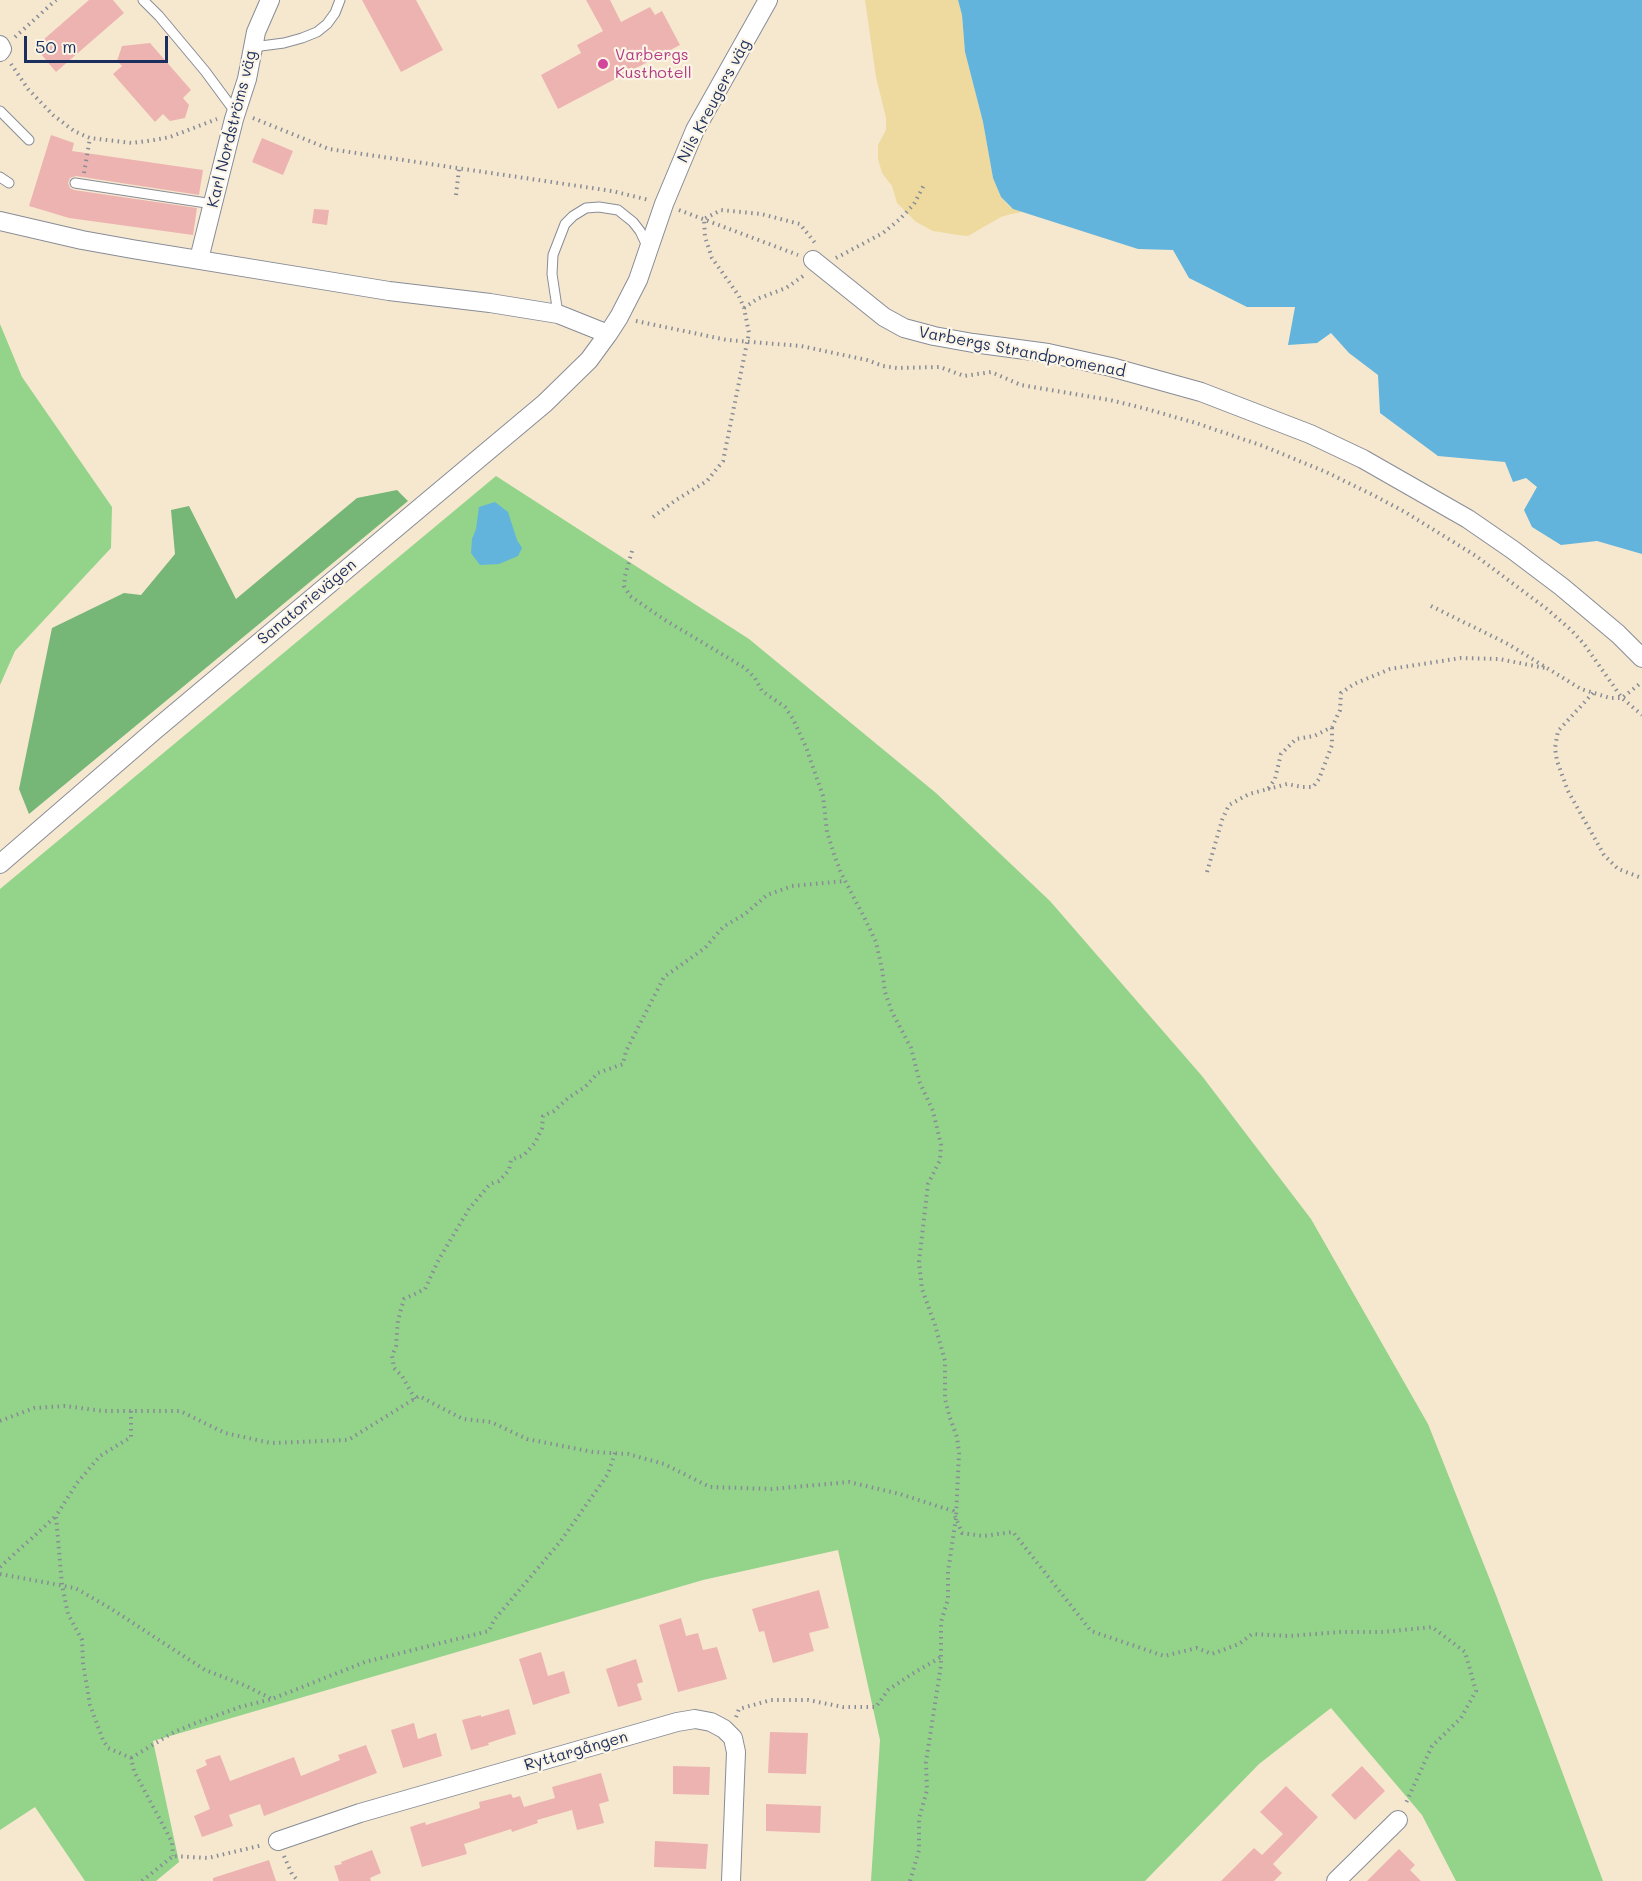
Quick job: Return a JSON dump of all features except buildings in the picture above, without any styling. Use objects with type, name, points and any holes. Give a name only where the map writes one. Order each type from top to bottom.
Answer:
[{"type":"street","name":"Karl Nordströms väg","points":[[199,259],[236,113],[247,79],[256,33],[270,0]]},
{"type":"street","name":"Nils Kreugers väg","points":[[664,204],[695,130],[768,0]]},
{"type":"street","name":"Sanatorievägen","points":[[0,864],[147,737],[545,403],[589,360],[619,317],[638,280],[664,204]]},
{"type":"street","points":[[0,221],[82,240],[390,291],[558,314],[608,334]]},
{"type":"street","name":"Varbergs Strandpromenad","points":[[817,263],[884,317],[904,328],[934,336],[1048,353],[1111,367],[1201,392],[1310,434],[1353,454],[1468,519],[1504,544],[1562,587],[1618,634],[1642,658]]},
{"type":"street","name":"Ryttargången","points":[[278,1841],[360,1813],[677,1722],[695,1719],[711,1722],[729,1734]]},
{"type":"street","points":[[729,1734],[733,1738],[736,1752],[731,1881]]},
{"type":"street","points":[[1336,1881],[1398,1820]]},
{"type":"lane","points":[[143,0],[212,80],[236,113]]},
{"type":"lane","points":[[253,47],[284,43],[317,32],[335,13],[340,0]]},
{"type":"lane","points":[[0,111],[29,140]]},
{"type":"lane","points":[[0,177],[9,183]]},
{"type":"lane","points":[[79,184],[213,204]]},
{"type":"lane","points":[[558,314],[552,274],[553,255],[565,224],[573,216],[586,208],[599,207],[618,210],[633,222],[648,248]]},
{"type":"path","points":[[56,0],[1,49],[28,89],[53,116],[74,131],[90,138],[132,143],[154,140],[170,137],[236,113],[329,149],[612,191],[664,204],[817,263]]},
{"type":"path","points":[[79,184],[90,138]]},
{"type":"path","points":[[456,195],[459,169]]},
{"type":"path","points":[[744,309],[757,299],[797,282],[817,263],[883,233],[914,204],[925,183]]},
{"type":"path","points":[[704,219],[721,210],[761,214],[800,224],[814,241],[817,263]]},
{"type":"path","points":[[653,517],[707,481],[723,460],[749,333],[744,309],[735,290],[712,258],[705,237],[704,219]]},
{"type":"path","points":[[619,317],[747,343],[801,346],[867,360],[883,366],[940,367],[964,376],[991,372],[1021,385],[1143,408],[1197,423],[1263,446],[1326,472],[1373,495],[1419,520],[1476,556],[1547,609],[1571,630],[1584,644],[1622,699],[1642,715]]},
{"type":"path","points":[[633,551],[624,586],[630,596],[745,668],[755,678],[762,691],[784,707],[793,719],[806,747],[823,796],[826,832],[841,873],[876,942],[885,992],[896,1022],[911,1048],[920,1083],[933,1111],[941,1145],[939,1160],[928,1184],[919,1262],[922,1289],[945,1361],[945,1399],[957,1437],[959,1453],[956,1518],[948,1572],[948,1599],[941,1622],[941,1665],[926,1762],[927,1790],[919,1819],[919,1850],[910,1881]]},
{"type":"path","points":[[1431,606],[1508,645],[1581,689],[1610,698],[1622,699],[1642,682]]},
{"type":"path","points":[[1208,873],[1222,820],[1229,806],[1249,794],[1287,784],[1313,787],[1319,779],[1332,745],[1332,728],[1340,710],[1341,693],[1354,684],[1390,669],[1461,657],[1499,659],[1545,668]]},
{"type":"path","points":[[1593,693],[1558,731],[1555,748],[1557,761],[1568,791],[1604,855],[1618,869],[1642,879]]},
{"type":"path","points":[[1268,789],[1275,779],[1281,754],[1296,739],[1314,736],[1332,728]]},
{"type":"path","points":[[415,1399],[402,1376],[394,1368],[392,1356],[396,1346],[398,1320],[404,1299],[425,1289],[439,1259],[469,1209],[490,1185],[509,1170],[511,1160],[524,1155],[535,1143],[542,1128],[543,1116],[554,1112],[568,1098],[585,1087],[598,1073],[623,1064],[626,1051],[664,977],[705,948],[723,927],[745,914],[767,895],[792,886],[845,881]]},
{"type":"path","points":[[0,1421],[34,1408],[64,1406],[103,1411],[180,1411],[225,1433],[271,1443],[348,1440],[419,1396],[463,1419],[491,1422],[527,1438],[593,1452],[628,1454],[664,1464],[710,1487],[772,1489],[849,1482],[900,1494],[953,1512],[962,1533],[984,1536],[1013,1532],[1091,1631],[1164,1656],[1197,1648],[1212,1654],[1239,1644],[1252,1634],[1289,1636],[1340,1632],[1383,1632],[1432,1627],[1465,1652],[1476,1691],[1461,1718],[1432,1746],[1398,1820]]},
{"type":"path","points":[[0,1567],[56,1516],[77,1483],[100,1456],[131,1437],[131,1411]]},
{"type":"path","points":[[131,1758],[174,1732],[240,1707],[272,1699],[365,1662],[489,1631],[494,1620],[560,1542],[608,1474],[615,1453]]},
{"type":"path","points":[[56,1516],[62,1585],[68,1614],[82,1640],[90,1705],[108,1748],[131,1758],[135,1771],[172,1842],[173,1856]]},
{"type":"path","points":[[0,1574],[75,1588],[205,1670],[272,1699]]},
{"type":"path","points":[[729,1734],[739,1709],[771,1700],[808,1700],[843,1707],[876,1707],[888,1690],[941,1657]]},
{"type":"path","points":[[141,1881],[173,1856],[208,1858],[278,1841],[292,1874],[298,1881]]},
{"type":"green space","points":[[0,324],[22,377],[112,507],[111,548],[15,651],[0,685]]},
{"type":"green space","points":[[496,476],[749,639],[936,793],[1050,901],[1202,1076],[1311,1219],[1428,1424],[1496,1595],[1603,1881],[1456,1881],[1422,1815],[1331,1708],[1259,1764],[1145,1881],[871,1881],[880,1740],[838,1550],[703,1580],[153,1741],[179,1862],[156,1881],[85,1881],[35,1807],[0,1830],[0,889]]},
{"type":"green space","points":[[397,490],[408,501],[29,814],[19,789],[52,628],[124,593],[141,595],[175,554],[171,510],[189,506],[236,599],[357,498]]},
{"type":"sand","points":[[865,0],[958,0],[962,15],[965,52],[983,122],[993,178],[1001,197],[1007,204],[1023,212],[1001,217],[968,236],[933,231],[916,222],[897,203],[892,186],[882,173],[878,159],[878,145],[886,130],[886,118],[876,77]]},
{"type":"water","points":[[958,0],[1642,0],[1642,554],[1597,541],[1561,545],[1532,527],[1524,510],[1537,487],[1526,478],[1513,482],[1505,462],[1438,456],[1380,413],[1378,375],[1349,353],[1331,333],[1317,343],[1288,345],[1295,307],[1247,307],[1189,278],[1173,250],[1138,249],[1013,209],[1001,197],[993,178],[983,122],[965,52],[962,15]]},
{"type":"water","points":[[495,502],[508,512],[522,548],[518,556],[499,564],[480,565],[471,553],[479,507]]},
{"type":"place","name":"Varbergs Kusthotell","points":[[603,64]]}]
